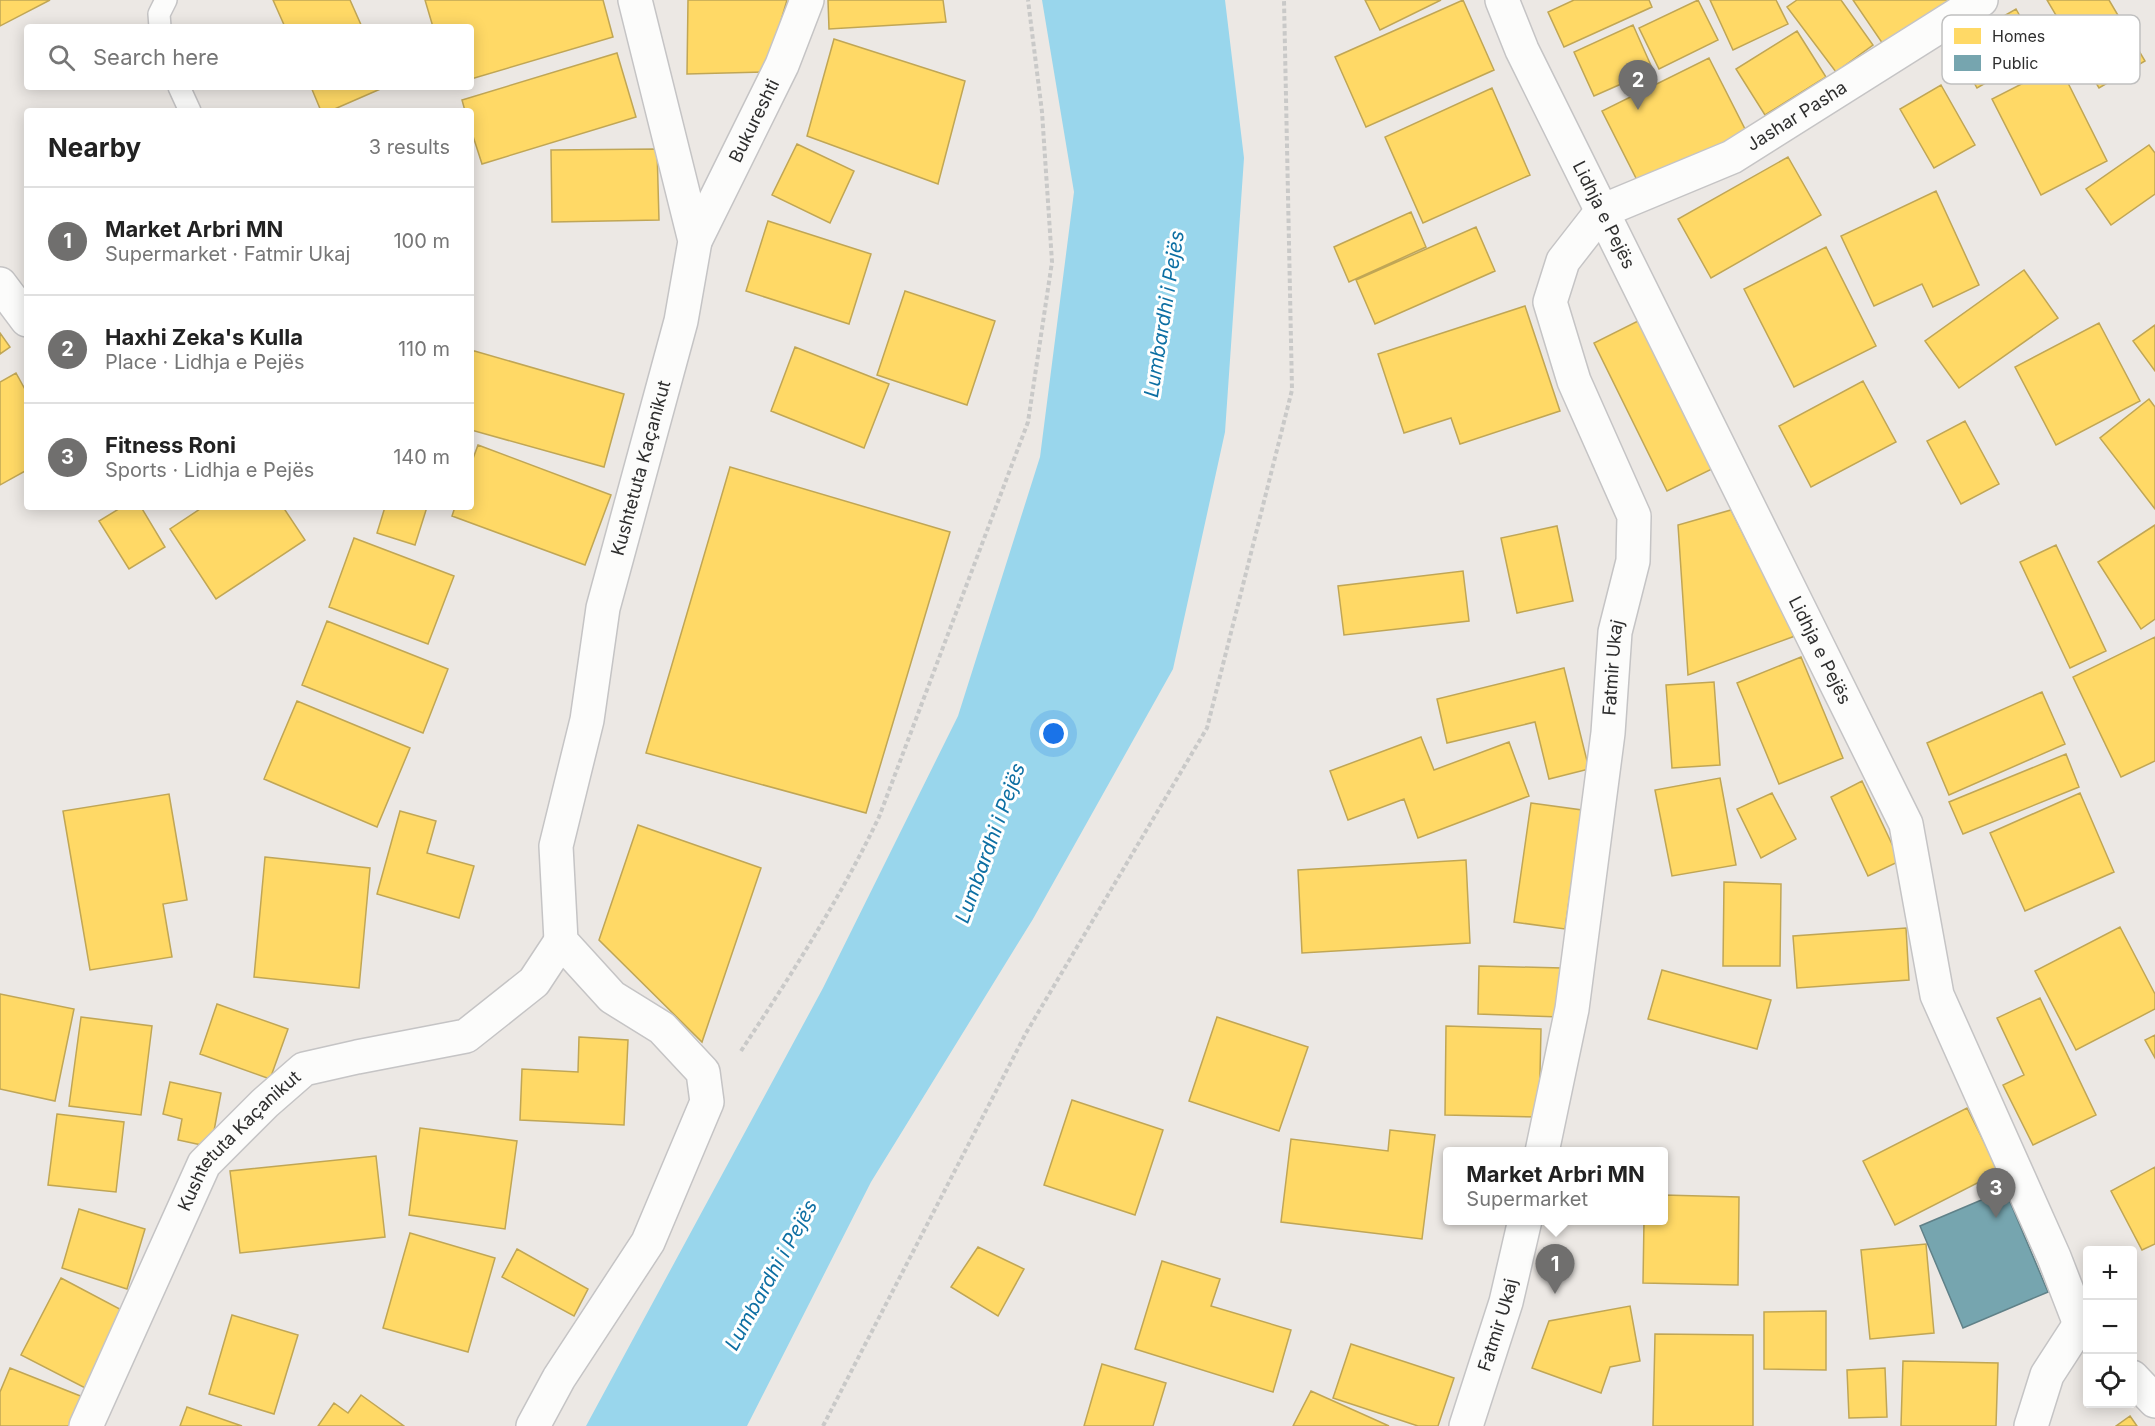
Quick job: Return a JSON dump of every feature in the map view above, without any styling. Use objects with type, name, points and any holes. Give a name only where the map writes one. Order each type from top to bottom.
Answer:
[{"type":"street","name":"Kushtetuta Kaçanikut","points":[[86,1426],[204,1164],[265,1103],[304,1069],[466,1036],[534,982],[561,941],[556,846],[587,720],[603,608],[681,321],[694,241],[635,0]]},
{"type":"street","name":"Bukureshti","points":[[694,241],[782,65],[807,0]]},
{"type":"street","name":"Lidhja e Pejës","points":[[1502,0],[1522,50],[1906,824],[1937,995],[2083,1326]]},
{"type":"street","name":"Jashar Pasha","points":[[1958,15],[1982,0]]},
{"type":"street","name":"Jashar Pasha","points":[[1602,211],[1732,157],[1942,25]]},
{"type":"street","name":"Fatmir Ukaj","points":[[1543,1147],[1572,1009],[1608,733],[1615,632],[1633,561],[1634,516],[1574,381],[1550,302],[1563,261],[1602,211]]},
{"type":"street","points":[[0,284],[24,316]]},
{"type":"street","points":[[533,1426],[559,1378],[648,1242],[707,1101],[703,1072],[662,1029],[612,997],[561,941]]},
{"type":"street","name":"Fatmir Ukaj","points":[[1466,1426],[1506,1302],[1524,1225]]},
{"type":"street","points":[[2031,1426],[2047,1375],[2083,1329]]},
{"type":"street","points":[[2137,1381],[2155,1401]]},
{"type":"lane","points":[[160,24],[159,14],[166,0]]},
{"type":"lane","points":[[180,90],[189,108]]},
{"type":"path","points":[[707,1101],[798,964],[856,865],[879,817],[1028,422],[1052,262],[1042,112],[1028,0]]},
{"type":"path","points":[[823,1426],[1026,1033],[1207,728],[1292,390],[1284,0]]},
{"type":"water","name":"Lumbardhi i Pejës","points":[[1042,0],[1225,0],[1244,158],[1225,432],[1173,669],[1033,919],[871,1182],[747,1426],[586,1426],[823,988],[958,716],[1040,457],[1074,192]]},
{"type":"building: Homes","points":[[0,0],[50,0],[0,26]]},
{"type":"building: Homes","points":[[273,0],[350,0],[361,24],[284,24]]},
{"type":"building: Homes","points":[[425,0],[603,0],[613,37],[474,78],[474,24],[432,24]]},
{"type":"building: Homes","points":[[688,0],[787,0],[766,72],[687,74]]},
{"type":"building: Homes","points":[[828,0],[943,0],[946,22],[829,29]]},
{"type":"building: Homes","points":[[1365,0],[1441,0],[1380,30]]},
{"type":"building: Homes","points":[[1463,0],[1494,70],[1366,127],[1335,57]]},
{"type":"building: Homes","points":[[1574,0],[1649,0],[1652,7],[1564,47],[1548,12]]},
{"type":"building: Homes","points":[[1698,0],[1718,40],[1659,69],[1639,28]]},
{"type":"building: Homes","points":[[1710,0],[1776,0],[1788,24],[1733,50]]},
{"type":"building: Homes","points":[[1797,0],[1841,0],[1873,45],[1836,72],[1787,7]]},
{"type":"building: Homes","points":[[1853,0],[1959,0],[1887,50]]},
{"type":"building: Homes","points":[[2047,0],[2109,0],[2118,15],[2056,15]]},
{"type":"building: Homes","points":[[2016,9],[2019,15],[2006,15]]},
{"type":"building: Homes","points":[[1633,25],[1653,70],[1594,96],[1574,52]]},
{"type":"building: Homes","points":[[1797,31],[1826,77],[1765,115],[1736,69]]},
{"type":"building: Homes","points":[[834,39],[965,81],[938,184],[807,136]]},
{"type":"building: Homes","points":[[617,53],[636,117],[482,164],[474,139],[474,108],[464,108],[462,100]]},
{"type":"building: Homes","points":[[2140,53],[2145,61],[2140,64]]},
{"type":"building: Homes","points":[[1709,58],[1747,133],[1640,186],[1602,111]]},
{"type":"building: Homes","points":[[2022,84],[2068,84],[2107,161],[2041,195],[1992,99]]},
{"type":"building: Homes","points":[[1941,85],[1975,145],[1934,168],[1900,109]]},
{"type":"building: Homes","points":[[1492,88],[1530,175],[1423,223],[1385,137]]},
{"type":"building: Homes","points":[[312,90],[378,90],[337,108],[320,108]]},
{"type":"building: Homes","points":[[797,144],[854,171],[830,223],[772,195]]},
{"type":"building: Homes","points":[[2149,145],[2155,153],[2155,194],[2111,225],[2086,189]]},
{"type":"building: Homes","points":[[657,149],[659,220],[552,222],[551,150]]},
{"type":"building: Homes","points":[[1788,157],[1821,215],[1711,278],[1678,219]]},
{"type":"building: Homes","points":[[1936,191],[1979,285],[1933,307],[1922,284],[1874,306],[1841,236]]},
{"type":"building: Homes","points":[[1411,212],[1426,247],[1349,282],[1334,247]]},
{"type":"building: Homes","points":[[768,221],[871,254],[849,324],[746,291]]},
{"type":"building: Homes","points":[[1476,227],[1495,271],[1375,324],[1356,280]]},
{"type":"building: Homes","points":[[1826,247],[1876,346],[1794,387],[1744,289]]},
{"type":"building: Homes","points":[[2024,270],[2058,318],[1959,388],[1925,341]]},
{"type":"building: Homes","points":[[905,291],[995,321],[967,405],[877,375]]},
{"type":"building: Homes","points":[[1525,306],[1560,411],[1460,444],[1451,418],[1404,433],[1378,354]]},
{"type":"building: Homes","points":[[1640,320],[1712,469],[1667,491],[1594,343]]},
{"type":"building: Homes","points":[[2099,323],[2140,401],[2056,445],[2015,367]]},
{"type":"building: Homes","points":[[2155,325],[2155,371],[2133,341]]},
{"type":"building: Homes","points":[[0,333],[10,347],[0,354]]},
{"type":"building: Homes","points":[[795,347],[889,384],[864,448],[771,411]]},
{"type":"building: Homes","points":[[474,351],[624,394],[604,467],[474,431]]},
{"type":"building: Homes","points":[[16,373],[24,388],[24,472],[0,485],[0,382]]},
{"type":"building: Homes","points":[[1863,381],[1896,442],[1811,487],[1779,426]]},
{"type":"building: Homes","points":[[2149,399],[2155,407],[2155,509],[2100,438]]},
{"type":"building: Homes","points":[[1965,421],[1999,484],[1961,504],[1927,441]]},
{"type":"building: Homes","points":[[478,445],[611,495],[585,565],[452,516],[454,510],[474,510],[474,456]]},
{"type":"building: Homes","points":[[730,467],[950,532],[866,813],[646,753]]},
{"type":"building: Homes","points":[[117,510],[143,510],[165,547],[129,569],[99,521]]},
{"type":"building: Homes","points":[[198,510],[285,510],[305,540],[216,599],[170,529]]},
{"type":"building: Homes","points":[[384,510],[426,510],[415,545],[377,533]]},
{"type":"building: Homes","points":[[1731,510],[1795,636],[1688,675],[1678,525]]},
{"type":"building: Homes","points":[[2155,525],[2155,619],[2141,629],[2098,562]]},
{"type":"building: Homes","points":[[1557,526],[1573,601],[1517,613],[1501,538]]},
{"type":"building: Homes","points":[[354,538],[454,576],[428,644],[329,607]]},
{"type":"building: Homes","points":[[2056,545],[2106,651],[2070,668],[2020,562]]},
{"type":"building: Homes","points":[[1463,571],[1469,621],[1344,635],[1338,586]]},
{"type":"building: Homes","points":[[327,621],[448,669],[423,733],[302,685]]},
{"type":"building: Homes","points":[[2155,637],[2155,761],[2121,777],[2073,677]]},
{"type":"building: Homes","points":[[1801,657],[1843,758],[1779,784],[1737,683]]},
{"type":"building: Homes","points":[[1564,668],[1589,769],[1549,779],[1535,722],[1447,743],[1437,699]]},
{"type":"building: Homes","points":[[1714,682],[1720,765],[1672,768],[1666,685]]},
{"type":"building: Homes","points":[[2042,692],[2065,744],[1949,795],[1927,743]]},
{"type":"building: Homes","points":[[297,701],[410,748],[377,827],[264,779]]},
{"type":"building: Homes","points":[[1421,737],[1434,770],[1509,742],[1529,796],[1418,838],[1404,799],[1348,820],[1330,771]]},
{"type":"building: Homes","points":[[2066,754],[2079,787],[1963,834],[1949,802]]},
{"type":"building: Homes","points":[[1720,778],[1736,865],[1672,876],[1655,790]]},
{"type":"building: Homes","points":[[1862,781],[1900,861],[1868,876],[1831,797]]},
{"type":"building: Homes","points":[[1772,793],[1796,839],[1761,858],[1737,809]]},
{"type":"building: Homes","points":[[2080,793],[2114,872],[2025,911],[1990,833]]},
{"type":"building: Homes","points":[[169,794],[187,900],[163,904],[172,957],[90,970],[63,811]]},
{"type":"building: Homes","points":[[1531,803],[1582,810],[1565,929],[1514,922]]},
{"type":"building: Homes","points":[[400,811],[436,821],[427,853],[474,866],[459,918],[377,894]]},
{"type":"building: Homes","points":[[638,825],[761,868],[702,1042],[599,940]]},
{"type":"building: Homes","points":[[265,857],[370,868],[359,988],[254,977]]},
{"type":"building: Homes","points":[[1466,860],[1470,943],[1302,953],[1298,870]]},
{"type":"building: Homes","points":[[1724,882],[1781,884],[1780,966],[1723,966]]},
{"type":"building: Homes","points":[[2120,927],[2155,994],[2155,1009],[2076,1050],[2035,971]]},
{"type":"building: Homes","points":[[1906,928],[1909,980],[1797,988],[1793,936]]},
{"type":"building: Homes","points":[[1479,966],[1562,968],[1560,1017],[1478,1014]]},
{"type":"building: Homes","points":[[1662,970],[1771,1000],[1757,1049],[1648,1019]]},
{"type":"building: Homes","points":[[0,994],[74,1009],[55,1101],[0,1089]]},
{"type":"building: Homes","points":[[2040,998],[2096,1115],[2033,1145],[2003,1085],[2024,1075],[1997,1018]]},
{"type":"building: Homes","points":[[217,1004],[288,1029],[270,1079],[200,1054]]},
{"type":"building: Homes","points":[[81,1017],[152,1026],[141,1115],[69,1106]]},
{"type":"building: Homes","points":[[1217,1017],[1308,1047],[1279,1131],[1189,1101]]},
{"type":"building: Homes","points":[[1446,1026],[1541,1029],[1539,1117],[1445,1115]]},
{"type":"building: Homes","points":[[2155,1035],[2155,1058],[2145,1040]]},
{"type":"building: Homes","points":[[579,1037],[628,1040],[624,1125],[520,1120],[522,1069],[578,1072]]},
{"type":"building: Homes","points":[[170,1082],[221,1093],[211,1147],[178,1140],[182,1119],[163,1114]]},
{"type":"building: Homes","points":[[1072,1100],[1163,1130],[1135,1215],[1044,1185]]},
{"type":"building: Homes","points":[[1967,1108],[1999,1172],[1895,1225],[1863,1161]]},
{"type":"building: Homes","points":[[57,1114],[124,1122],[116,1192],[48,1185]]},
{"type":"building: Homes","points":[[420,1128],[517,1141],[505,1229],[409,1215]]},
{"type":"building: Homes","points":[[1390,1130],[1435,1135],[1422,1239],[1281,1222],[1291,1139],[1388,1151]]},
{"type":"building: Homes","points":[[376,1156],[385,1237],[240,1253],[230,1171]]},
{"type":"building: Homes","points":[[2155,1167],[2155,1244],[2142,1250],[2111,1191]]},
{"type":"building: Homes","points":[[1668,1195],[1739,1197],[1738,1285],[1643,1283],[1644,1225],[1668,1225]]},
{"type":"building: Homes","points":[[79,1209],[145,1229],[127,1289],[62,1268]]},
{"type":"building: Homes","points":[[410,1233],[495,1258],[468,1352],[383,1328]]},
{"type":"building: Homes","points":[[1926,1244],[1934,1333],[1870,1339],[1861,1250]]},
{"type":"building: Homes","points":[[978,1247],[1024,1269],[998,1316],[951,1287]]},
{"type":"building: Homes","points":[[517,1249],[588,1289],[574,1316],[502,1277]]},
{"type":"building: Homes","points":[[1162,1261],[1220,1279],[1211,1306],[1291,1330],[1273,1392],[1135,1349]]},
{"type":"building: Homes","points":[[61,1278],[133,1316],[93,1392],[21,1355]]},
{"type":"building: Homes","points":[[1630,1306],[1640,1361],[1610,1367],[1601,1393],[1532,1368],[1549,1321]]},
{"type":"building: Homes","points":[[1826,1311],[1826,1370],[1764,1369],[1764,1312]]},
{"type":"building: Homes","points":[[232,1315],[298,1335],[274,1414],[209,1394]]},
{"type":"building: Homes","points":[[1655,1334],[1753,1335],[1753,1426],[1653,1426]]},
{"type":"building: Homes","points":[[1351,1344],[1454,1378],[1438,1426],[1418,1426],[1333,1398]]},
{"type":"building: Homes","points":[[1903,1361],[1998,1363],[1996,1426],[1901,1426]]},
{"type":"building: Homes","points":[[1102,1364],[1166,1383],[1153,1426],[1084,1426]]},
{"type":"building: Homes","points":[[10,1368],[88,1399],[77,1426],[0,1426],[0,1392]]},
{"type":"building: Homes","points":[[1885,1368],[1887,1417],[1849,1418],[1847,1370]]},
{"type":"building: Homes","points":[[1311,1391],[1389,1426],[1293,1426]]},
{"type":"building: Homes","points":[[361,1395],[404,1426],[318,1426],[334,1403],[348,1413]]},
{"type":"building: Homes","points":[[187,1407],[242,1426],[180,1426]]},
{"type":"building: Homes","points":[[2130,1416],[2137,1426],[2116,1426]]},
{"type":"building: Public","points":[[2005,1190],[2048,1292],[1963,1328],[1920,1226]]},
{"type":"place","name":"Haxhi Zeka's Kulla","points":[[1638,110]]},
{"type":"place","name":"Fitness Roni","points":[[1996,1218]]},
{"type":"place","name":"Market Arbri MN","points":[[1555,1294]]}]
